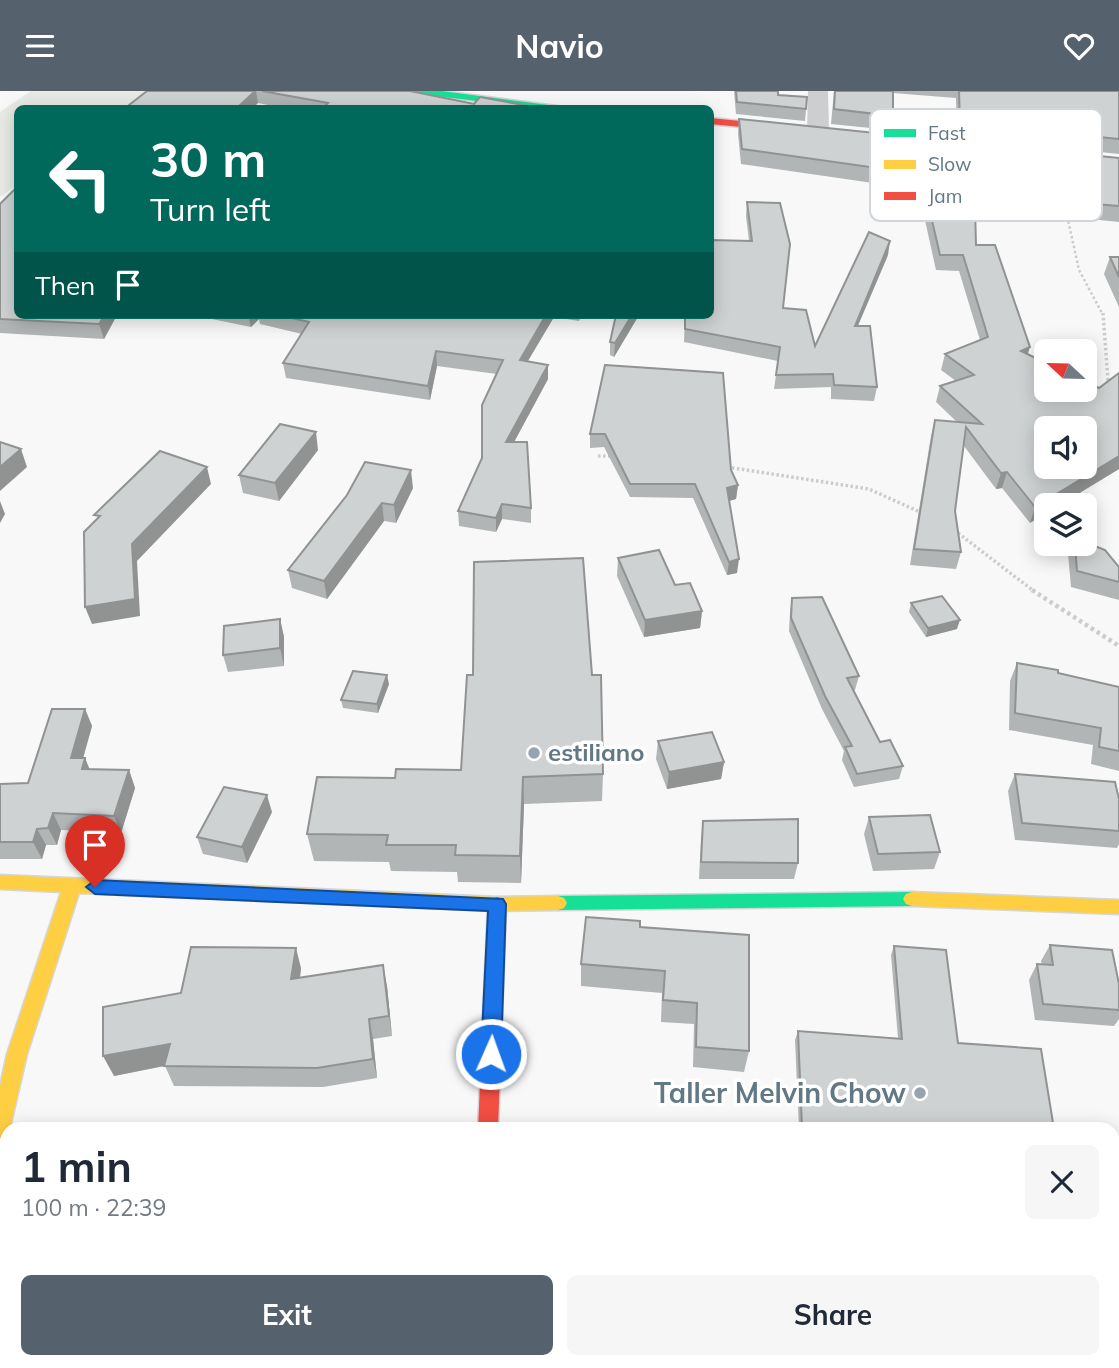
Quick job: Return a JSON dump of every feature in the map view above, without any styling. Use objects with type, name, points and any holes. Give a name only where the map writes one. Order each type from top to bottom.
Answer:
[{"type":"street","points":[[418,91],[540,105]]},
{"type":"street","points":[[714,121],[824,132],[818,91]]},
{"type":"street","points":[[0,882],[497,904],[952,898],[1119,907]]},
{"type":"street","points":[[1,1122],[17,1054],[72,886]]},
{"type":"street","points":[[488,1122],[497,904]]},
{"type":"path","points":[[1068,221],[1079,269],[1102,312],[1108,380],[1119,393]]},
{"type":"path","points":[[597,456],[622,456]]},
{"type":"path","points":[[724,466],[869,489],[926,515]]},
{"type":"path","points":[[949,526],[1019,582],[1119,646]]},
{"type":"shaded area","points":[[31,91],[153,91],[132,105],[14,105],[14,187],[0,197],[0,112]]},
{"type":"building","points":[[147,91],[255,91],[240,105],[129,105]]},
{"type":"building","points":[[262,91],[410,91],[474,104],[480,97],[524,105],[326,105],[328,103]]},
{"type":"building","points":[[736,91],[778,91],[778,95],[807,97],[806,109],[737,102]]},
{"type":"building","points":[[835,91],[893,91],[893,109],[870,109],[870,113],[834,109]]},
{"type":"building","points":[[959,91],[1119,91],[1119,139],[1102,137],[1102,109],[960,109]]},
{"type":"building","points":[[739,119],[870,132],[870,167],[742,149]]},
{"type":"building","points":[[1102,156],[1119,158],[1119,206],[1102,205]]},
{"type":"building","points":[[14,190],[14,319],[102,319],[99,324],[0,319],[0,204]]},
{"type":"building","points":[[747,202],[780,203],[790,244],[783,308],[806,310],[815,346],[869,232],[890,241],[855,326],[870,326],[877,387],[834,385],[833,374],[776,375],[780,347],[685,329],[685,319],[714,319],[714,240],[752,241]]},
{"type":"building","points":[[932,221],[975,221],[976,245],[995,245],[1030,347],[1021,351],[1034,357],[1034,403],[1097,403],[1097,387],[1119,373],[1119,456],[1097,469],[1097,416],[1034,416],[1034,479],[1081,479],[1058,493],[1034,493],[1034,506],[1007,472],[1001,473],[966,427],[955,511],[961,552],[914,549],[935,420],[982,424],[940,386],[974,375],[945,354],[988,337],[963,255],[940,255]]},
{"type":"building","points":[[1110,257],[1119,257],[1119,277]]},
{"type":"building","points":[[296,319],[544,319],[520,360],[548,365],[506,442],[527,442],[531,508],[502,504],[496,518],[458,511],[482,458],[482,405],[503,360],[436,351],[428,386],[283,363],[309,322]]},
{"type":"building","points":[[615,319],[630,319],[615,343],[610,342]]},
{"type":"building","points":[[605,365],[723,373],[731,470],[738,485],[727,488],[739,559],[729,562],[695,484],[630,484],[605,434],[590,434]]},
{"type":"building","points":[[280,424],[316,432],[275,483],[239,475]]},
{"type":"building","points":[[0,442],[21,449],[0,467]]},
{"type":"building","points":[[160,451],[207,467],[132,544],[135,599],[85,607],[84,532],[100,516],[94,515]]},
{"type":"building","points":[[365,462],[411,470],[394,505],[382,503],[324,581],[288,570],[347,495]]},
{"type":"building","points":[[1097,547],[1105,550],[1119,567],[1119,582],[1077,571],[1076,556],[1097,556]]},
{"type":"building","points":[[659,550],[675,585],[690,583],[702,611],[645,620],[618,558]]},
{"type":"building","points":[[583,558],[592,675],[601,675],[603,774],[523,777],[520,856],[455,855],[456,845],[386,845],[388,835],[307,834],[317,777],[395,778],[396,769],[461,770],[467,675],[473,675],[474,562]]},
{"type":"building","points":[[942,596],[960,620],[928,628],[911,603]]},
{"type":"building","points":[[822,597],[859,676],[847,678],[880,742],[890,740],[903,766],[857,774],[845,747],[852,746],[825,696],[791,618],[792,598]]},
{"type":"building","points":[[280,619],[280,648],[223,655],[224,626]]},
{"type":"building","points":[[1017,663],[1058,670],[1058,673],[1119,687],[1119,751],[1099,747],[1101,728],[1015,713]]},
{"type":"building","points":[[353,671],[387,675],[377,704],[341,700]]},
{"type":"building","points":[[52,709],[85,709],[71,758],[85,758],[82,769],[129,770],[114,816],[53,813],[48,828],[37,829],[33,842],[0,842],[0,784],[28,783]]},
{"type":"building","points":[[712,732],[724,762],[669,772],[658,741]]},
{"type":"building","points":[[1015,774],[1115,782],[1119,799],[1119,831],[1022,823]]},
{"type":"building","points":[[224,787],[267,795],[242,847],[197,837]]},
{"type":"building","points":[[930,815],[940,852],[878,854],[869,817]]},
{"type":"building","points":[[798,819],[798,863],[701,862],[703,821]]},
{"type":"building","points":[[586,917],[640,921],[640,927],[749,935],[749,1051],[696,1047],[697,1003],[663,1000],[665,971],[581,964]]},
{"type":"building","points":[[1050,945],[1112,950],[1119,984],[1119,1010],[1043,1004],[1037,964],[1053,965]]},
{"type":"building","name":"Taller Melvin Chow","points":[[894,946],[946,950],[958,1043],[1041,1049],[1053,1122],[802,1122],[798,1031],[902,1039]]},
{"type":"building","points":[[191,947],[296,948],[291,979],[383,965],[389,1016],[369,1019],[373,1059],[317,1068],[164,1066],[170,1044],[103,1056],[103,1007],[181,993]]},
{"type":"traffic: fast","points":[[418,91],[540,105]]},
{"type":"traffic: fast","points":[[558,903],[912,899]]},
{"type":"traffic: slow","points":[[0,882],[497,904],[558,903]]},
{"type":"traffic: slow","points":[[1,1122],[17,1054],[72,886]]},
{"type":"traffic: slow","points":[[912,899],[1119,907]]},
{"type":"traffic: jam","points":[[714,121],[792,129]]},
{"type":"traffic: jam","points":[[488,1122],[497,904]]},
{"type":"place","name":"estiliano","points":[[534,753]]},
{"type":"place","name":"Taller Melvin Chow","points":[[920,1093]]},
{"type":"route","points":[[95,887],[497,904],[491,1054]]}]
